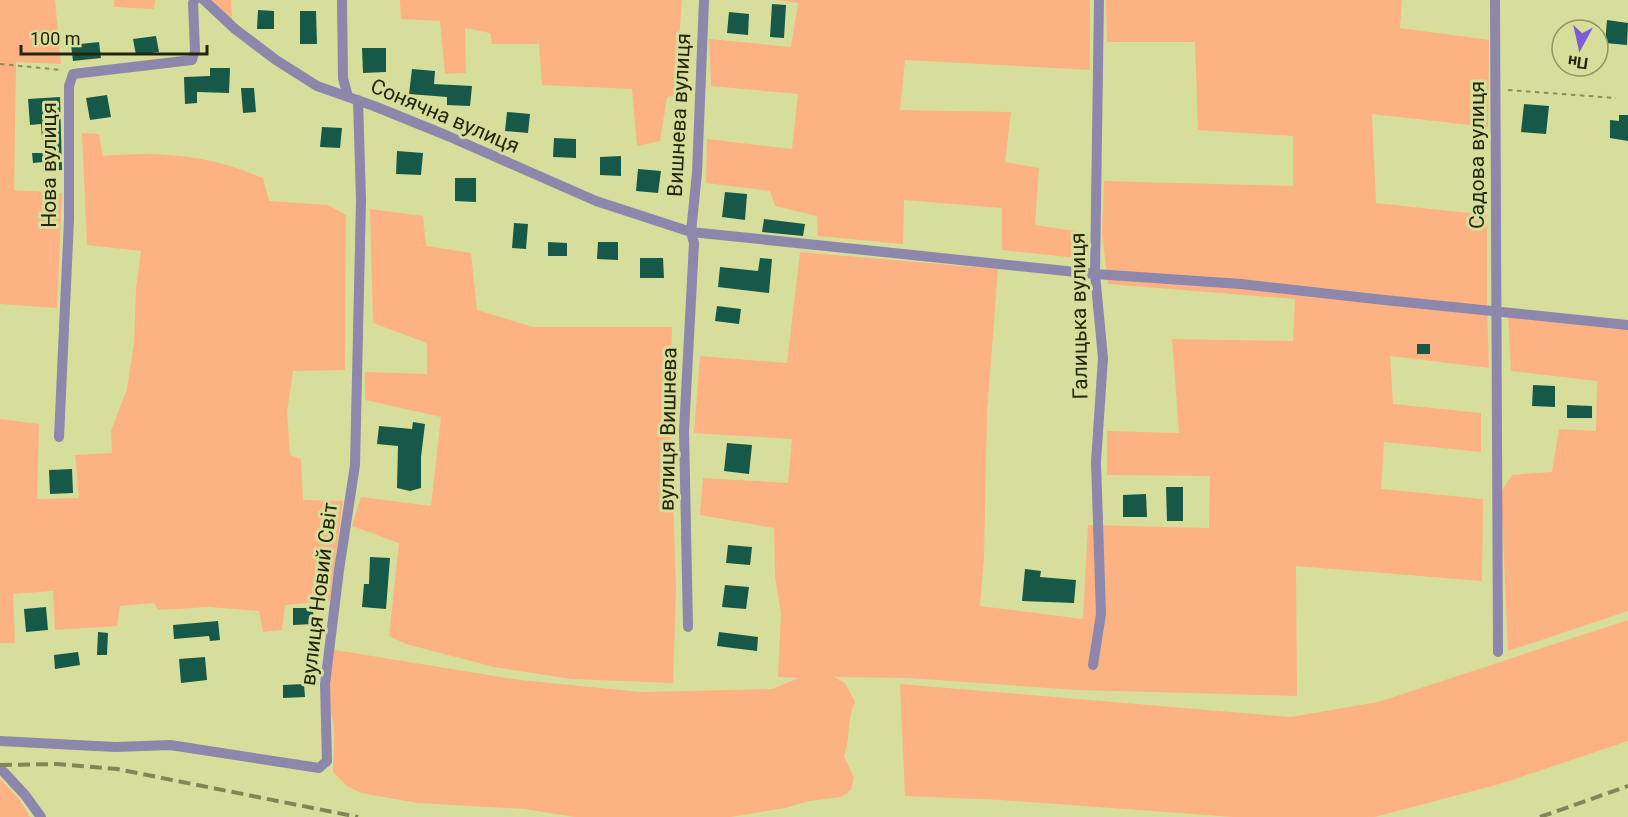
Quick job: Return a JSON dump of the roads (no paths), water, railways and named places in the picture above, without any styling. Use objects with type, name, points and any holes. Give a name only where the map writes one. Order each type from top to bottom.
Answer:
[{"type":"street","name":"Нова вулиця","points":[[59,437],[69,220],[69,86],[73,74],[192,60],[195,51],[193,3],[195,0]]},
{"type":"street","name":"Сонячна вулиця","points":[[204,0],[235,29],[276,60],[317,86],[448,136],[596,201],[691,232],[1095,274],[1240,284],[1628,325]]},
{"type":"street","points":[[342,0],[343,78],[353,99]]},
{"type":"street","name":"Вишнева вулиця","points":[[691,232],[704,0]]},
{"type":"street","name":"Галицька вулиця","points":[[1093,665],[1101,614],[1096,462],[1103,358],[1095,274],[1099,0]]},
{"type":"street","name":"Садова вулиця","points":[[1495,0],[1498,652]]},
{"type":"street","name":"вулиця Новий Світ","points":[[0,741],[115,747],[170,745],[319,768],[327,761],[325,684],[355,465],[361,200],[353,99]]},
{"type":"street","name":"вулиця Вишнева","points":[[688,627],[684,431],[694,243],[691,232]]},
{"type":"street","points":[[0,768],[26,795],[41,817]]},
{"type":"railway","points":[[0,765],[57,764],[117,769],[358,817]]},
{"type":"railway","points":[[1540,817],[1628,786]]}]
